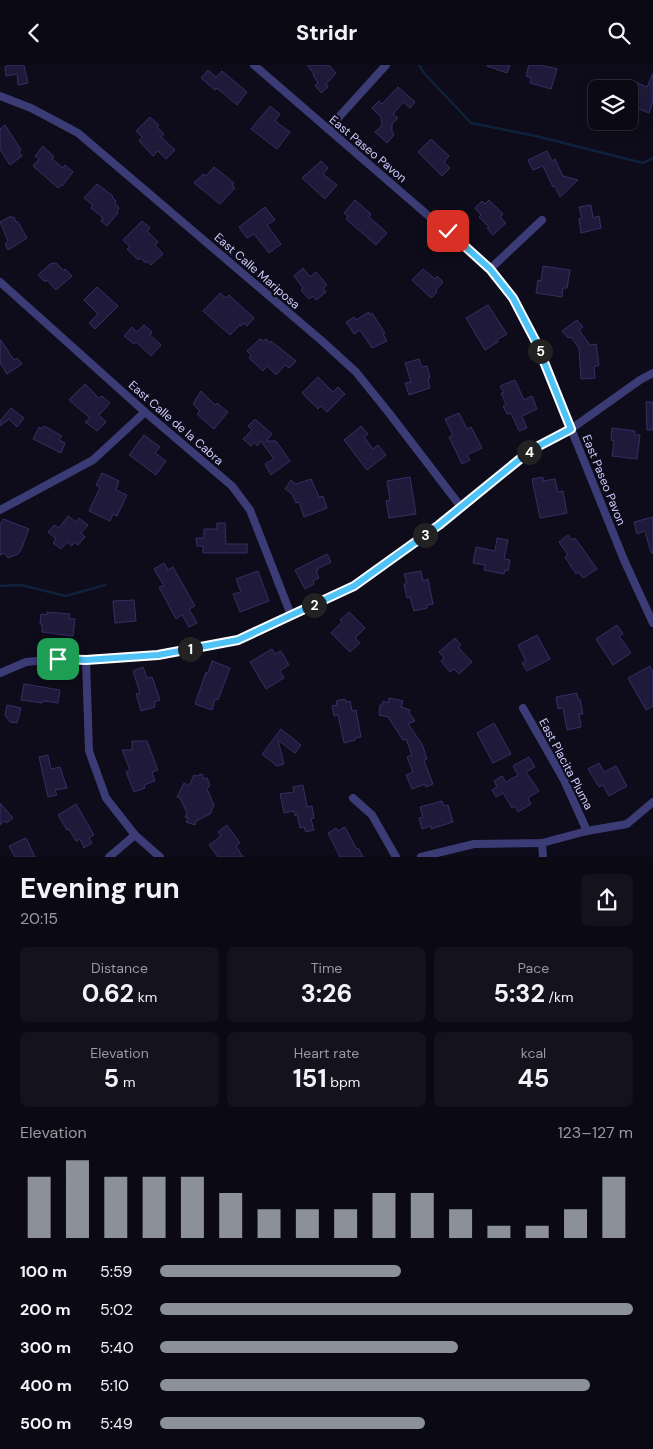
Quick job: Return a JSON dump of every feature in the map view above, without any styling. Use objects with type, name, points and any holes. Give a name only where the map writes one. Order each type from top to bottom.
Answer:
[{"type":"street","name":"East Paseo Pavon","points":[[254,65],[490,269],[513,298],[536,342],[624,560],[653,623]]},
{"type":"street","points":[[328,129],[386,65]]},
{"type":"street","name":"East Calle Mariposa","points":[[0,95],[31,108],[78,133],[322,341],[356,372],[461,507]]},
{"type":"street","points":[[490,269],[542,220]]},
{"type":"street","name":"East Calle de la Cabra","points":[[0,282],[145,412],[232,486],[250,510],[292,615]]},
{"type":"street","points":[[0,673],[26,662],[158,655],[238,640],[354,586],[461,507],[531,450],[571,429],[640,380],[653,373]]},
{"type":"street","points":[[0,510],[92,460],[145,412]]},
{"type":"street","points":[[86,660],[90,751],[106,799],[135,835],[160,857]]},
{"type":"street","name":"East Placita Pluma","points":[[523,709],[564,780],[587,831]]},
{"type":"street","points":[[353,798],[372,815],[396,857]]},
{"type":"street","points":[[422,857],[474,844],[542,843],[587,831],[626,824],[653,802]]},
{"type":"street","points":[[110,857],[135,835]]},
{"type":"street","points":[[542,843],[544,857]]},
{"type":"building","points":[[8,65],[24,65],[28,83],[18,85],[17,74],[6,76],[5,67]]},
{"type":"building","points":[[307,65],[329,65],[336,73],[326,84],[328,87],[321,93],[315,85],[318,83],[314,74]]},
{"type":"building","points":[[487,65],[510,65],[507,73]]},
{"type":"building","points":[[529,65],[541,65],[557,69],[551,89],[530,83],[531,78],[526,76]]},
{"type":"building","points":[[208,70],[216,77],[222,71],[247,92],[237,105],[217,88],[215,90],[201,78]]},
{"type":"building","points":[[653,73],[653,101],[649,113],[638,109],[638,83],[647,87]]},
{"type":"building","points":[[398,87],[415,102],[410,108],[403,102],[393,114],[398,118],[392,124],[394,135],[387,143],[375,132],[382,125],[381,117],[372,108],[379,101],[382,104]]},
{"type":"building","points":[[270,106],[280,114],[275,121],[290,132],[277,149],[251,129]]},
{"type":"building","points":[[150,117],[159,125],[157,127],[164,134],[161,137],[175,150],[166,159],[158,151],[153,156],[139,141],[142,137],[136,131]]},
{"type":"building","points":[[5,125],[21,150],[19,152],[22,156],[10,165],[0,149],[0,129]]},
{"type":"building","points":[[431,139],[449,156],[444,162],[450,168],[442,176],[418,152]]},
{"type":"building","points":[[43,146],[54,157],[52,159],[63,168],[65,165],[73,172],[62,186],[58,188],[33,166],[39,159],[35,156]]},
{"type":"building","points":[[547,151],[552,161],[555,159],[563,176],[578,180],[560,197],[543,166],[533,170],[528,160]]},
{"type":"building","points":[[321,161],[328,168],[323,174],[337,185],[325,199],[302,178]]},
{"type":"building","points":[[214,167],[234,183],[232,186],[235,188],[220,204],[194,183],[203,174],[206,176]]},
{"type":"building","points":[[97,184],[113,196],[119,208],[118,213],[107,226],[101,221],[103,218],[91,208],[93,205],[84,198]]},
{"type":"building","points":[[355,200],[371,214],[369,217],[387,233],[376,245],[346,219],[348,216],[344,213]]},
{"type":"building","points":[[489,200],[503,214],[500,217],[506,223],[493,235],[487,228],[489,227],[479,217],[481,215],[475,208],[482,201],[485,204]]},
{"type":"building","points":[[591,205],[593,218],[599,216],[601,228],[581,233],[579,219],[582,218],[579,207]]},
{"type":"building","points":[[265,207],[275,220],[267,225],[281,244],[269,253],[254,234],[247,238],[239,227]]},
{"type":"building","points":[[11,216],[18,222],[27,238],[8,250],[5,244],[8,241],[0,222]]},
{"type":"building","points":[[142,221],[150,228],[147,231],[158,242],[155,245],[163,254],[151,265],[140,258],[138,260],[127,249],[130,247],[123,240]]},
{"type":"building","points":[[56,263],[72,276],[56,290],[47,280],[45,282],[38,275],[50,264]]},
{"type":"building","points":[[543,266],[570,270],[567,288],[563,288],[562,297],[536,293],[538,280],[541,281]]},
{"type":"building","points":[[303,268],[310,277],[316,272],[327,285],[323,288],[326,292],[316,300],[313,296],[309,299],[301,290],[303,288],[294,276]]},
{"type":"building","points":[[423,269],[435,279],[437,276],[443,282],[431,298],[412,280]]},
{"type":"building","points":[[97,287],[118,306],[95,329],[89,323],[98,314],[84,300]]},
{"type":"building","points":[[220,293],[226,298],[229,295],[254,318],[247,326],[244,323],[240,325],[230,335],[203,311]]},
{"type":"building","points":[[488,305],[507,334],[485,350],[466,318]]},
{"type":"building","points":[[369,312],[370,315],[372,313],[385,333],[383,334],[387,341],[372,348],[360,330],[354,334],[346,322],[354,317],[356,320]]},
{"type":"building","points":[[577,320],[583,327],[579,330],[590,345],[596,344],[599,365],[594,367],[595,378],[581,379],[579,348],[571,337],[568,338],[562,331]]},
{"type":"building","points":[[144,325],[152,332],[150,335],[161,345],[151,356],[136,342],[134,344],[124,336],[132,327],[137,332]]},
{"type":"building","points":[[0,339],[14,360],[17,358],[22,364],[7,374],[0,363]]},
{"type":"building","points":[[260,339],[263,341],[266,339],[270,343],[271,341],[296,361],[289,368],[285,365],[276,375],[267,366],[263,371],[249,358],[251,355],[247,351]]},
{"type":"building","points":[[419,359],[422,367],[427,366],[430,388],[409,395],[405,383],[411,382],[405,363]]},
{"type":"building","points":[[318,377],[333,392],[338,387],[345,394],[327,412],[321,406],[318,409],[302,393]]},
{"type":"building","points":[[515,380],[524,400],[532,396],[537,409],[522,416],[527,428],[519,431],[511,413],[507,414],[503,406],[506,404],[501,393],[504,393],[500,386]]},
{"type":"building","points":[[85,384],[99,398],[102,396],[110,403],[99,415],[106,422],[97,431],[85,422],[90,418],[69,400]]},
{"type":"building","points":[[201,391],[215,405],[217,403],[228,412],[214,429],[197,414],[200,411],[193,404]]},
{"type":"building","points":[[646,402],[653,402],[653,430],[647,430]]},
{"type":"building","points":[[11,408],[24,418],[17,427],[9,419],[0,426],[0,421]]},
{"type":"building","points":[[459,413],[467,429],[471,427],[482,448],[467,455],[470,460],[462,464],[449,437],[453,435],[445,419]]},
{"type":"building","points":[[255,419],[272,434],[266,441],[276,441],[290,461],[271,475],[265,464],[274,459],[261,441],[257,446],[254,442],[251,446],[243,439],[252,430],[248,426]]},
{"type":"building","points":[[44,426],[62,436],[59,440],[65,443],[61,453],[33,439],[39,427],[42,429]]},
{"type":"building","points":[[361,426],[368,434],[364,437],[373,449],[378,445],[386,455],[367,470],[344,440]]},
{"type":"building","points":[[612,428],[635,431],[635,435],[640,435],[637,459],[612,456],[614,441],[611,440]]},
{"type":"building","points":[[144,435],[160,447],[155,453],[166,461],[156,475],[129,455]]},
{"type":"building","points":[[102,473],[119,481],[116,490],[127,495],[117,516],[113,514],[110,521],[89,511],[100,487],[96,485]]},
{"type":"building","points":[[410,477],[416,514],[389,518],[386,501],[390,500],[387,481]]},
{"type":"building","points":[[543,477],[543,481],[555,479],[558,492],[563,491],[567,513],[540,518],[532,479]]},
{"type":"building","points":[[311,479],[319,497],[323,496],[327,508],[304,517],[299,502],[296,503],[292,494],[285,489],[291,480],[296,484]]},
{"type":"building","points":[[68,516],[76,522],[79,518],[88,525],[81,533],[85,537],[78,545],[74,542],[72,546],[67,542],[61,549],[53,543],[56,539],[48,532],[54,525],[59,528]]},
{"type":"building","points":[[653,517],[653,553],[651,553],[645,531],[637,534],[634,522]]},
{"type":"building","points":[[3,519],[29,529],[21,550],[18,554],[8,558],[4,553],[0,555],[0,526]]},
{"type":"building","points":[[217,523],[225,523],[226,544],[247,544],[247,553],[203,553],[203,546],[197,546],[196,538],[204,538],[204,529],[217,529]]},
{"type":"building","points":[[568,535],[572,540],[575,538],[597,569],[583,578],[578,572],[576,574],[565,557],[568,555],[559,542]]},
{"type":"building","points":[[497,538],[508,540],[504,559],[510,560],[508,571],[505,570],[504,574],[484,570],[485,565],[473,563],[476,547],[495,551]]},
{"type":"building","points":[[327,554],[331,562],[317,569],[318,571],[316,572],[319,578],[313,581],[314,584],[305,589],[295,570]]},
{"type":"building","points":[[164,563],[168,570],[173,567],[195,606],[189,609],[197,623],[189,627],[182,615],[176,619],[159,587],[164,586],[154,569]]},
{"type":"building","points":[[258,571],[269,601],[240,612],[233,594],[241,592],[236,579]]},
{"type":"building","points":[[421,571],[423,581],[428,579],[433,604],[427,605],[427,608],[414,611],[410,597],[407,598],[404,584],[407,584],[404,574]]},
{"type":"building","points":[[134,600],[136,621],[115,623],[113,601]]},
{"type":"building","points":[[47,612],[70,614],[69,619],[75,619],[73,636],[42,632],[42,624],[40,624],[41,614],[47,615]]},
{"type":"building","points":[[349,612],[365,628],[355,638],[360,643],[350,652],[331,633],[342,622],[340,620]]},
{"type":"building","points":[[617,625],[623,634],[619,636],[631,653],[613,665],[596,639]]},
{"type":"building","points":[[537,635],[550,659],[527,671],[522,663],[526,661],[518,645]]},
{"type":"building","points":[[455,638],[461,645],[458,647],[472,662],[459,674],[454,669],[450,672],[441,661],[444,658],[439,652]]},
{"type":"building","points":[[272,649],[275,654],[281,651],[289,665],[280,671],[284,678],[266,689],[250,662]]},
{"type":"building","points":[[212,661],[230,668],[218,700],[215,699],[212,710],[195,704],[206,672],[208,673]]},
{"type":"building","points":[[650,666],[653,672],[653,706],[646,710],[628,678]]},
{"type":"building","points":[[143,667],[147,678],[152,677],[160,700],[154,702],[155,707],[141,711],[136,694],[140,693],[133,671]]},
{"type":"building","points":[[24,684],[60,690],[58,703],[21,700]]},
{"type":"building","points":[[577,693],[583,714],[579,714],[581,727],[567,730],[563,708],[558,709],[556,697]]},
{"type":"building","points":[[389,698],[403,701],[401,707],[410,710],[409,713],[415,721],[408,724],[422,744],[427,759],[424,760],[433,784],[426,787],[425,784],[412,789],[406,775],[413,772],[407,757],[412,755],[406,739],[403,740],[388,717],[379,715],[380,705],[382,705],[383,701],[388,703]]},
{"type":"building","points":[[345,699],[346,702],[350,701],[352,711],[356,710],[361,737],[344,743],[338,715],[334,716],[332,706],[337,705],[336,701]]},
{"type":"building","points":[[7,705],[21,708],[17,723],[10,722],[5,715]]},
{"type":"building","points":[[494,723],[511,754],[493,763],[477,733]]},
{"type":"building","points":[[281,729],[301,745],[295,753],[278,740],[284,764],[277,766],[262,754]]},
{"type":"building","points":[[132,741],[147,741],[158,770],[152,772],[155,781],[144,785],[145,788],[134,792],[126,772],[130,770],[122,750],[132,750]]},
{"type":"building","points":[[48,755],[51,769],[60,767],[67,788],[55,790],[57,795],[48,797],[39,757]]},
{"type":"building","points":[[529,757],[535,767],[526,772],[539,791],[528,798],[531,804],[518,812],[515,806],[512,808],[503,793],[496,797],[492,790],[497,787],[494,781],[502,776],[506,782],[518,775],[513,766]]},
{"type":"building","points":[[599,763],[604,772],[616,766],[627,786],[609,796],[603,785],[599,787],[588,769]]},
{"type":"building","points":[[202,774],[204,779],[207,778],[210,785],[207,789],[214,805],[210,814],[196,821],[195,825],[186,822],[188,818],[185,817],[187,813],[180,798],[177,797],[184,783],[189,786],[194,775]]},
{"type":"building","points":[[303,785],[307,807],[312,806],[314,818],[311,819],[314,830],[306,832],[304,827],[300,828],[297,814],[295,816],[294,811],[284,813],[280,794],[294,792],[293,787]]},
{"type":"building","points":[[442,801],[444,806],[448,805],[453,822],[431,829],[431,826],[422,829],[419,818],[423,817],[420,807]]},
{"type":"building","points":[[0,803],[13,818],[7,823],[4,821],[0,825]]},
{"type":"building","points":[[76,804],[94,835],[89,838],[92,843],[84,848],[80,839],[76,841],[58,815]]},
{"type":"building","points":[[227,825],[240,843],[236,846],[243,857],[218,857],[209,845],[221,836],[218,832]]},
{"type":"building","points":[[345,827],[363,857],[340,857],[328,833],[336,828],[338,831]]},
{"type":"building","points":[[26,838],[35,857],[15,857],[9,846]]},
{"type":"waterway","points":[[419,65],[424,73],[471,123],[536,136],[643,163],[653,158]]},
{"type":"waterway","points":[[0,586],[21,585],[66,596],[105,585]]},
{"type":"route","points":[[58,659],[86,660],[158,655],[238,640],[354,586],[439,525],[531,450],[571,429],[536,342],[513,298],[490,269],[448,231]]}]
